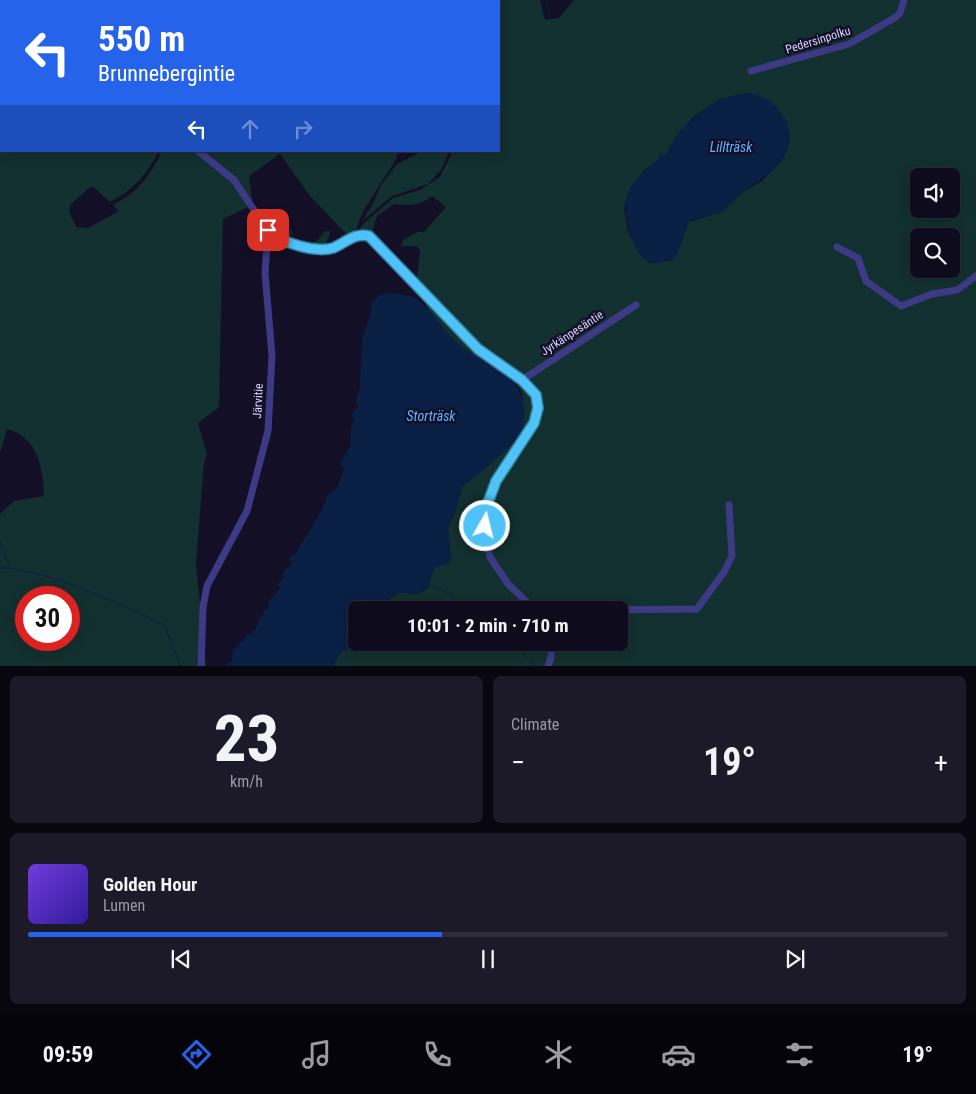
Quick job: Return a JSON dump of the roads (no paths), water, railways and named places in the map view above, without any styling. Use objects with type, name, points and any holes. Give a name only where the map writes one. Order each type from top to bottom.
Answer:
[{"type":"street","name":"Pedersinpolku","points":[[751,71],[849,44],[896,17],[900,13],[904,0]]},
{"type":"street","points":[[199,152],[234,180],[268,230],[281,239],[318,250],[334,247],[354,236],[369,236],[478,349],[522,380],[536,395],[537,413],[531,429],[493,488],[486,508],[485,536],[490,557],[513,592],[524,601]]},
{"type":"street","name":"Järvitie","points":[[201,666],[203,607],[207,586],[247,511],[268,431],[272,344],[265,273],[268,230]]},
{"type":"street","points":[[837,247],[858,258],[866,281],[901,306],[932,294],[957,290],[976,276]]},
{"type":"street","name":"Jyrkänpesäntie","points":[[522,380],[636,305]]},
{"type":"street","points":[[628,610],[697,609],[724,572],[732,556],[729,504]]},
{"type":"street","points":[[548,666],[551,651]]},
{"type":"water","name":"Lillträsk","points":[[745,93],[758,95],[768,100],[785,119],[790,142],[780,162],[763,178],[741,193],[725,209],[689,222],[673,259],[652,263],[644,259],[632,239],[626,213],[628,193],[634,183],[659,160],[659,155],[667,153],[676,136],[688,122],[722,99]]},
{"type":"water","name":"Storträsk","points":[[387,293],[401,294],[415,298],[456,342],[510,378],[515,383],[523,402],[524,417],[521,431],[511,444],[486,468],[463,485],[457,507],[448,528],[451,559],[449,563],[434,568],[429,585],[420,593],[398,593],[388,601],[348,601],[348,648],[340,653],[333,666],[225,666],[232,660],[233,650],[244,640],[247,634],[250,635],[268,608],[269,600],[280,588],[277,584],[284,577],[282,573],[292,564],[289,558],[298,551],[323,507],[326,497],[338,486],[344,469],[340,463],[350,447],[351,428],[354,420],[352,414],[358,406],[355,403],[360,387],[362,338],[370,316],[372,302],[379,295]]},
{"type":"waterway","points":[[546,0],[550,17]]},
{"type":"waterway","points":[[0,542],[10,567]]},
{"type":"waterway","points":[[0,568],[18,569],[60,581],[164,624],[181,666]]},
{"type":"waterway","points":[[429,585],[451,594],[455,601]]},
{"type":"waterway","points":[[520,651],[536,666]]}]
